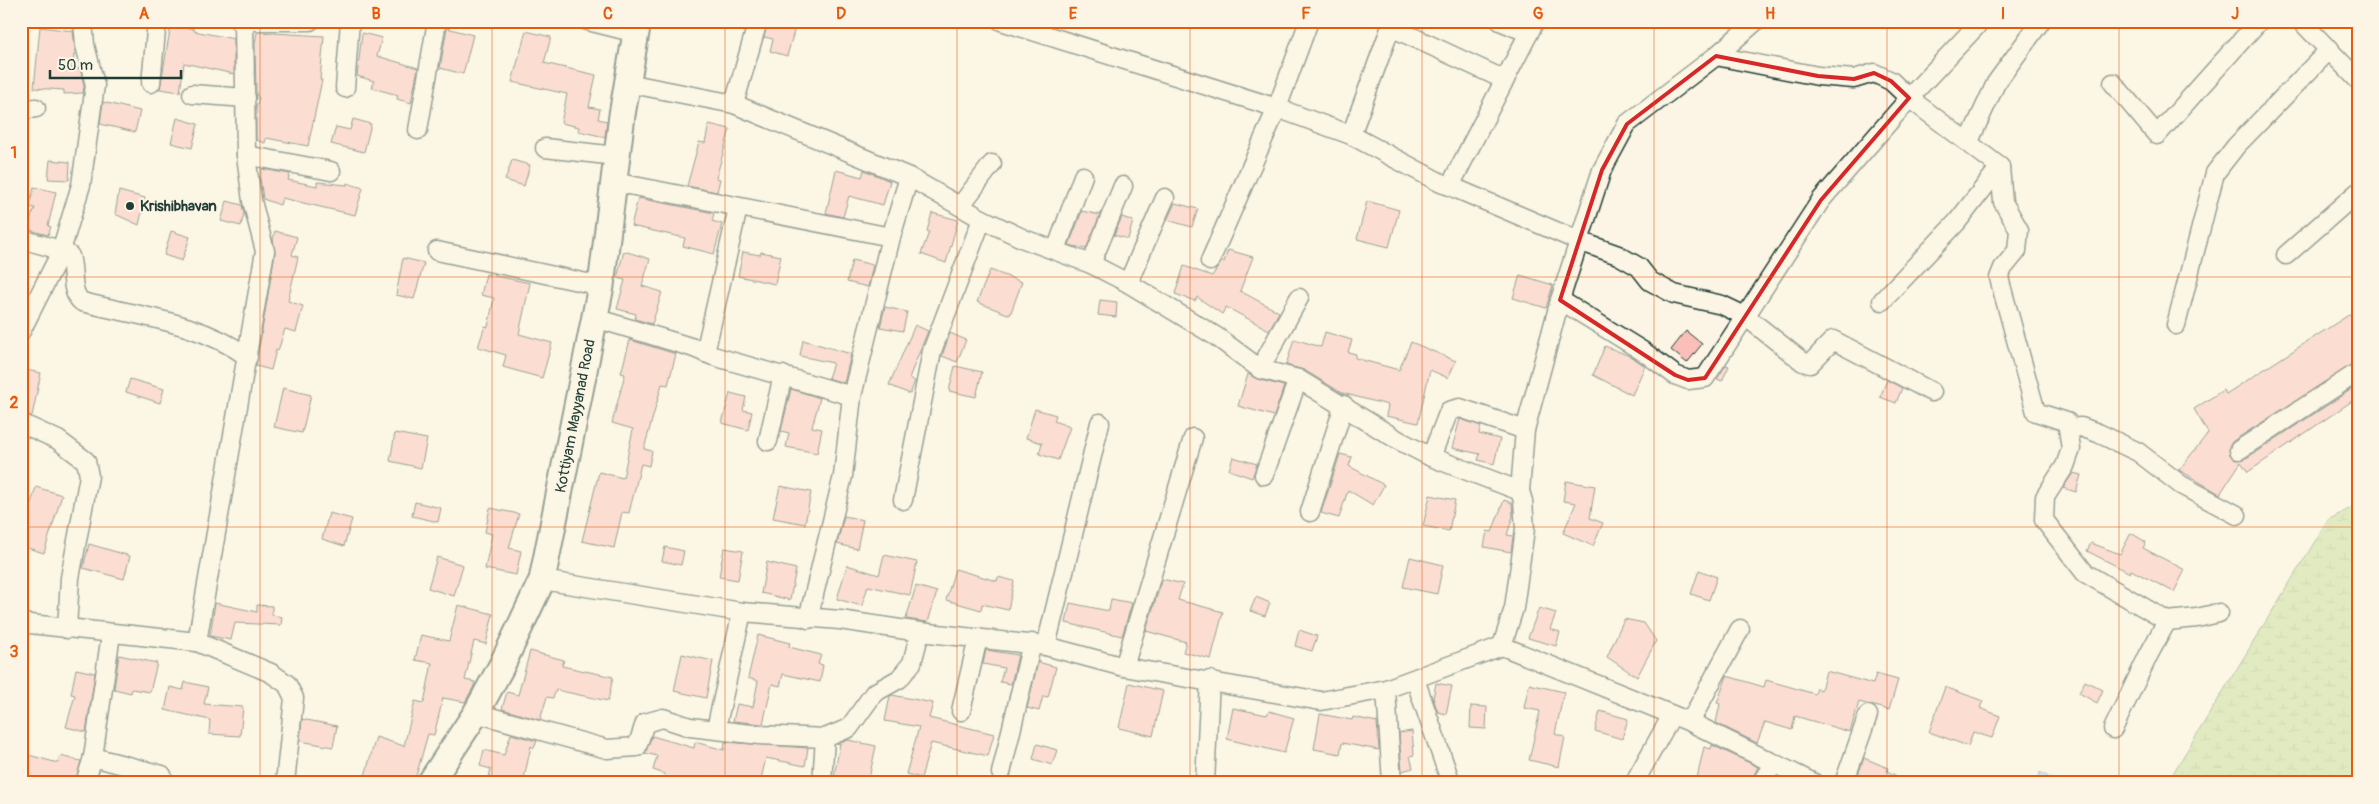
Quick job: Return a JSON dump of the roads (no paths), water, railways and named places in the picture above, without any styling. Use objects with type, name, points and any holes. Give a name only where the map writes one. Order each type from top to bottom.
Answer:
[{"type":"street","points":[[21,331],[61,250],[81,185],[96,85],[85,45],[83,21]]},
{"type":"street","points":[[151,83],[157,21]]},
{"type":"street","points":[[196,642],[248,357],[265,251],[252,201],[246,156],[246,98],[241,22],[310,21]]},
{"type":"street","points":[[345,88],[350,21]]},
{"type":"street","points":[[418,130],[437,21]]},
{"type":"street","points":[[588,21],[637,27]]},
{"type":"street","points":[[734,104],[758,21]]},
{"type":"street","points":[[1001,21],[1277,108],[1351,135],[1441,184],[1450,186],[1578,241],[1618,254],[1639,267],[1650,281],[1674,294],[1722,305],[1745,316],[1803,362],[1810,364],[1833,340],[1932,392]]},
{"type":"street","points":[[1210,261],[1277,108],[1309,21]]},
{"type":"street","points":[[1450,186],[1532,27],[1500,21]]},
{"type":"street","points":[[1560,300],[1644,352],[1675,376],[1688,380],[1705,378],[1821,200],[1909,98],[1981,21]]},
{"type":"street","points":[[1971,137],[1996,83],[2041,21]]},
{"type":"street","points":[[2113,83],[2157,135],[2259,21]]},
{"type":"street","points":[[2301,21],[2358,80]]},
{"type":"street","points":[[1502,646],[1514,608],[1525,529],[1523,501],[1520,491],[1525,430],[1560,300],[1602,170],[1627,124],[1716,56],[1755,22]]},
{"type":"street","points":[[1351,135],[1392,24],[1504,80]]},
{"type":"street","name":"Kottiyam Mayyanad Road","points":[[430,783],[476,713],[501,667],[542,580],[601,286],[616,156],[637,27]]},
{"type":"street","points":[[2176,325],[2215,173],[2236,146],[2330,49]]},
{"type":"street","points":[[1716,56],[1818,76],[1854,79],[1874,73],[1890,81],[1909,98],[2000,167],[2003,202],[2019,230],[2018,251],[2003,268],[1999,278],[2036,412],[2067,422],[2071,449],[2065,466],[2045,497],[2044,520],[2085,574],[2168,621],[2197,618],[2218,612]]},
{"type":"street","points":[[627,83],[734,104],[909,177],[961,205],[982,219],[1024,239],[1090,264],[1128,283],[1217,337],[1260,369],[1298,378],[1398,440],[1432,457],[1520,491]]},
{"type":"street","points":[[192,94],[246,98]]},
{"type":"street","points":[[545,148],[616,156]]},
{"type":"street","points":[[246,156],[331,171]]},
{"type":"street","points":[[961,205],[992,164]]},
{"type":"street","points":[[1882,300],[1957,222],[2000,167]]},
{"type":"street","points":[[1056,250],[1083,176]]},
{"type":"street","points":[[808,619],[843,476],[852,396],[891,237],[909,177]]},
{"type":"street","points":[[614,182],[891,237]]},
{"type":"street","points":[[1090,264],[1123,186]]},
{"type":"street","points":[[2286,255],[2358,192]]},
{"type":"street","points":[[1128,283],[1166,198]]},
{"type":"street","points":[[705,353],[738,208]]},
{"type":"street","points":[[903,500],[932,351],[982,219]]},
{"type":"street","points":[[21,239],[61,250],[70,256],[74,288],[77,298],[82,302],[178,325],[232,345],[248,357]]},
{"type":"street","points":[[437,251],[601,286]]},
{"type":"street","points":[[1260,369],[1299,298]]},
{"type":"street","points":[[594,318],[852,396]]},
{"type":"street","points":[[2239,450],[2358,372]]},
{"type":"street","points":[[768,441],[783,375]]},
{"type":"street","points":[[1264,474],[1298,378]]},
{"type":"street","points":[[1310,512],[1344,405]]},
{"type":"street","points":[[1432,457],[1449,411],[1460,408],[1525,430]]},
{"type":"street","points":[[21,423],[58,440],[86,461],[89,476],[70,578],[67,629]]},
{"type":"street","points":[[1001,773],[1100,423]]},
{"type":"street","points":[[2068,428],[2081,427],[2138,452],[2181,485],[2236,515]]},
{"type":"street","points":[[1124,667],[1192,438]]},
{"type":"street","points":[[542,580],[742,612],[808,619],[840,620],[920,632],[1039,644],[1124,667],[1210,680],[1322,702],[1386,689],[1502,646],[1690,722],[1814,783]]},
{"type":"street","points":[[716,729],[742,612]]},
{"type":"street","points":[[2113,729],[2149,654],[2168,621]]},
{"type":"street","points":[[21,623],[196,642],[271,673],[287,684],[294,698],[285,783]]},
{"type":"street","points":[[1690,722],[1740,629]]},
{"type":"street","points":[[476,713],[607,749],[637,747],[645,723],[662,718],[690,727],[760,735],[825,738],[849,728],[874,693],[900,679],[912,663],[920,632]]},
{"type":"street","points":[[85,783],[93,757],[111,634]]},
{"type":"street","points":[[961,711],[978,638]]},
{"type":"street","points":[[1415,679],[1451,783]]},
{"type":"street","points":[[1205,783],[1210,680]]},
{"type":"street","points":[[1386,689],[1392,783]]},
{"type":"street","points":[[1634,783],[1672,715]]},
{"type":"street","points":[[1844,783],[1868,715]]},
{"type":"street","points":[[822,783],[825,738]]},
{"type":"street","points":[[93,757],[162,775]]},
{"type":"street","points":[[1761,783],[1774,763]]},
{"type":"water","points":[[2040,772],[2059,783],[2038,783]]},
{"type":"place","name":"Krishibhavan","points":[[130,206]]}]
